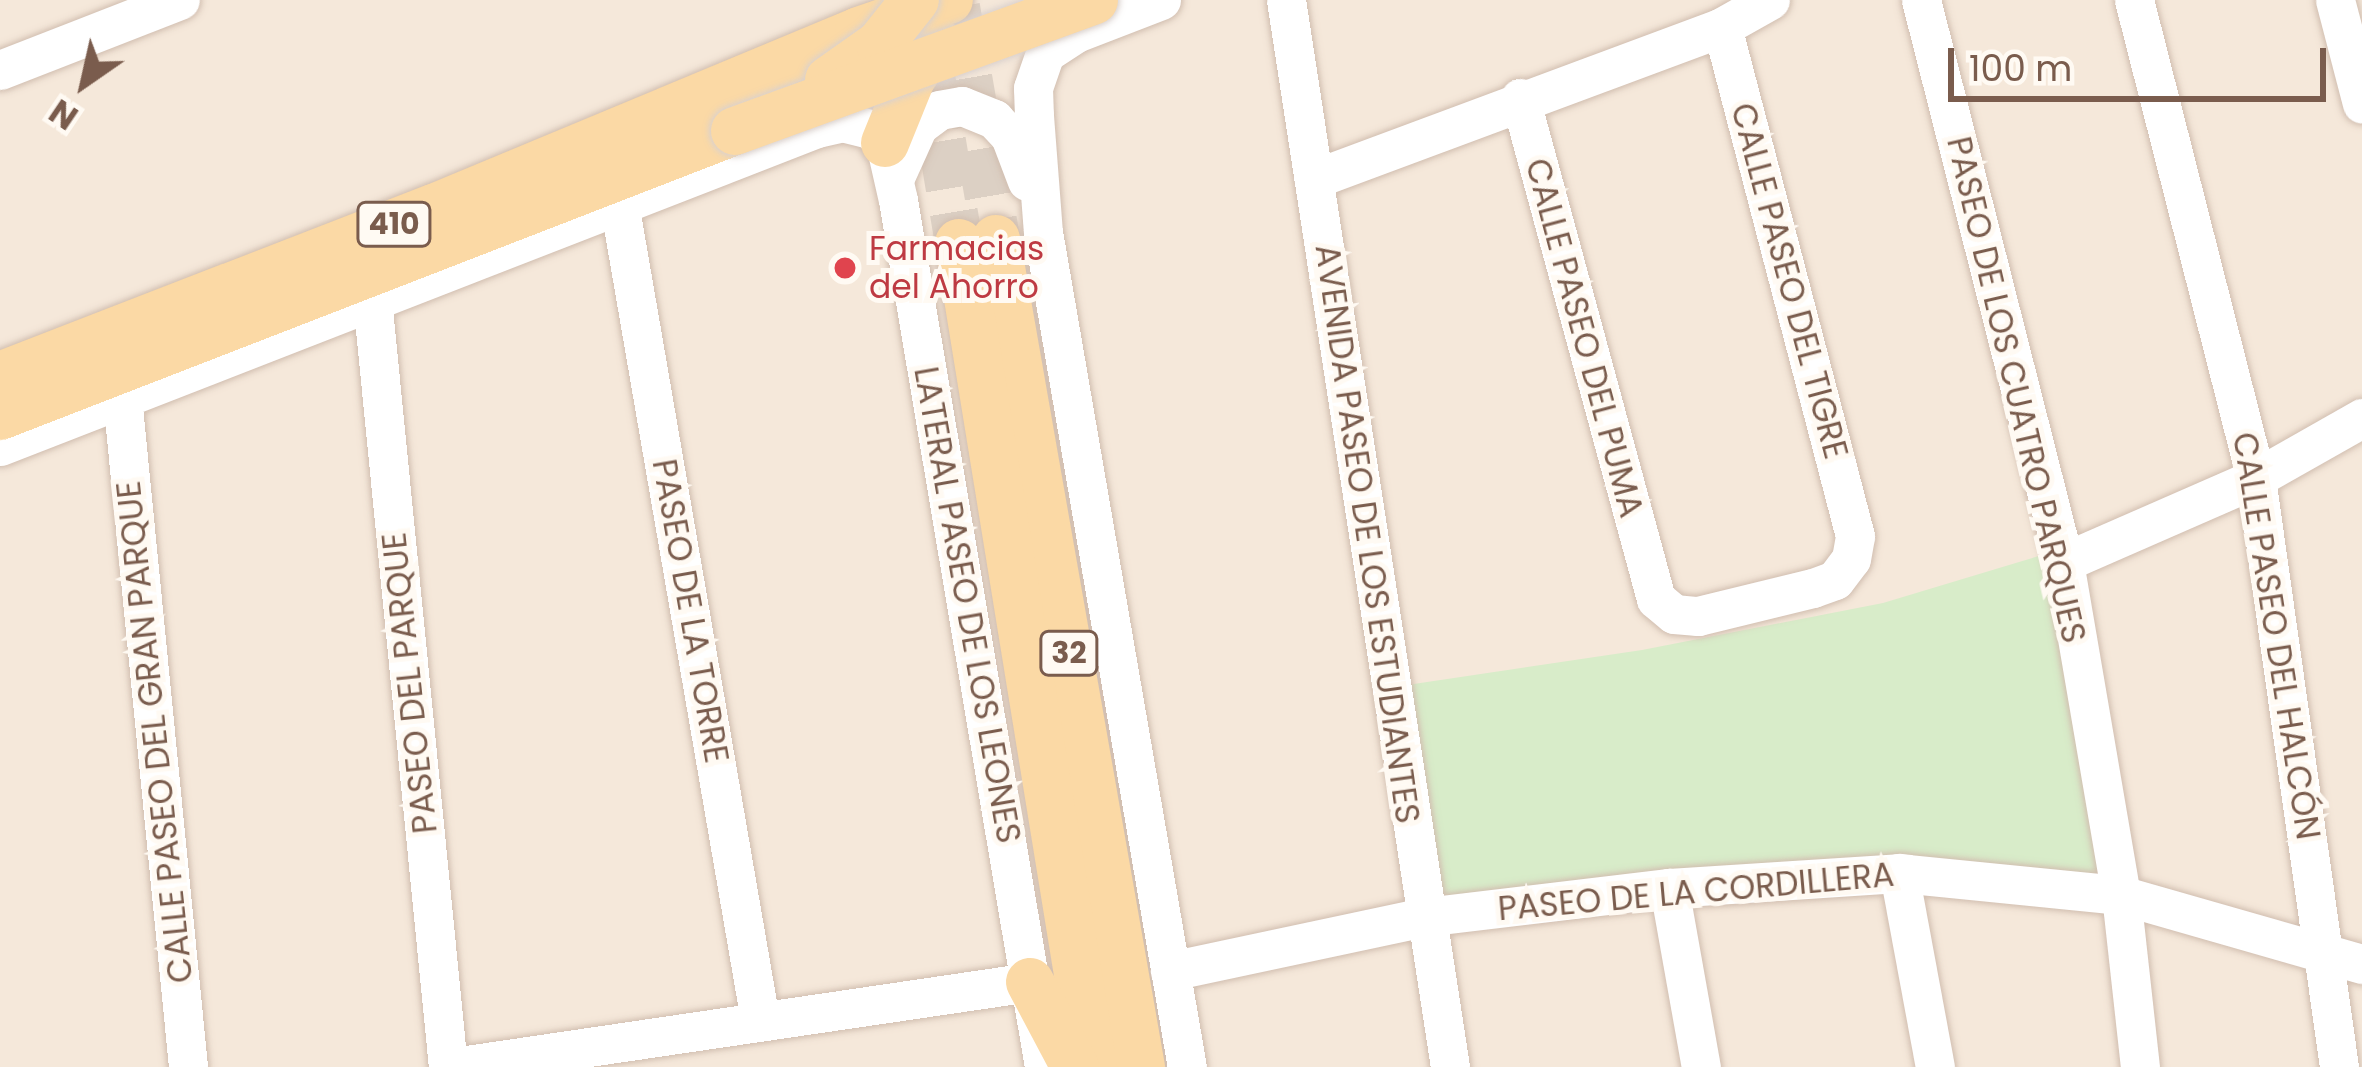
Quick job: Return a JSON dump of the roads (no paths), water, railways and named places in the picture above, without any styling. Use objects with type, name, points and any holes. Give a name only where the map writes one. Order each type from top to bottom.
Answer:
[{"type":"main road","points":[[735,130],[846,70],[880,44],[915,0]]},
{"type":"main road","name":"410","points":[[0,376],[397,222],[784,62],[857,15],[949,0]]},
{"type":"main road","points":[[889,162],[911,79],[943,32],[979,0]]},
{"type":"main road","name":"410","points":[[0,416],[735,130],[1094,0]]},
{"type":"main road","points":[[784,62],[831,69],[838,82],[818,128]]},
{"type":"main road","name":"32","points":[[1093,1067],[978,241],[1141,1067]]},
{"type":"main road","points":[[1030,982],[1076,1067]]},
{"type":"street","points":[[0,70],[179,0]]},
{"type":"street","points":[[1161,0],[1076,33],[1045,53],[1034,88],[1034,116],[1043,232],[1187,1067]]},
{"type":"street","name":"AVENIDA PASEO DE LOS ESTUDIANTES","points":[[1286,0],[1450,1067]]},
{"type":"street","points":[[1315,178],[1520,98],[1722,27],[1770,0]]},
{"type":"street","name":"PASEO DE LOS CUATRO PARQUES","points":[[1921,0],[2064,562],[2121,896],[2140,1067]]},
{"type":"street","name":"CALLE PASEO DEL HALCÓN","points":[[2134,0],[2256,478],[2344,957],[2339,1067]]},
{"type":"street","points":[[2335,0],[2362,104]]},
{"type":"street","name":"CALLE PASEO DEL TIGRE","points":[[1648,578],[1656,599],[1674,614],[1698,616],[1835,580],[1851,559],[1856,536],[1722,27]]},
{"type":"street","name":"CALLE PASEO DEL PUMA","points":[[1520,98],[1648,578]]},
{"type":"street","points":[[0,446],[818,128],[857,123],[889,162],[918,126],[939,110],[962,106],[994,119],[1010,136],[1043,232]]},
{"type":"street","name":"LATERAL PASEO DE LOS LEONES","points":[[889,162],[1044,1067]]},
{"type":"street","name":"PASEO DE LA TORRE","points":[[619,203],[760,1019]]},
{"type":"street","name":"PASEO DEL PARQUE","points":[[372,299],[451,1067]]},
{"type":"street","name":"CALLE PASEO DEL GRAN PARQUE","points":[[122,397],[188,1067]]},
{"type":"street","points":[[2064,562],[2256,478],[2362,418]]},
{"type":"street","points":[[1899,873],[1935,1067]]},
{"type":"street","name":"PASEO DE LA CORDILLERA","points":[[1170,971],[1424,917],[1670,888],[1899,873],[2121,896],[2344,957]]},
{"type":"street","points":[[1670,888],[1701,1067]]},
{"type":"street","points":[[451,1067],[1030,982]]},
{"type":"tunnel","points":[[956,7],[996,239]]},
{"type":"tunnel","points":[[930,70],[959,243]]},
{"type":"place","name":"Farmacias del Ahorro","points":[[845,268]]}]
